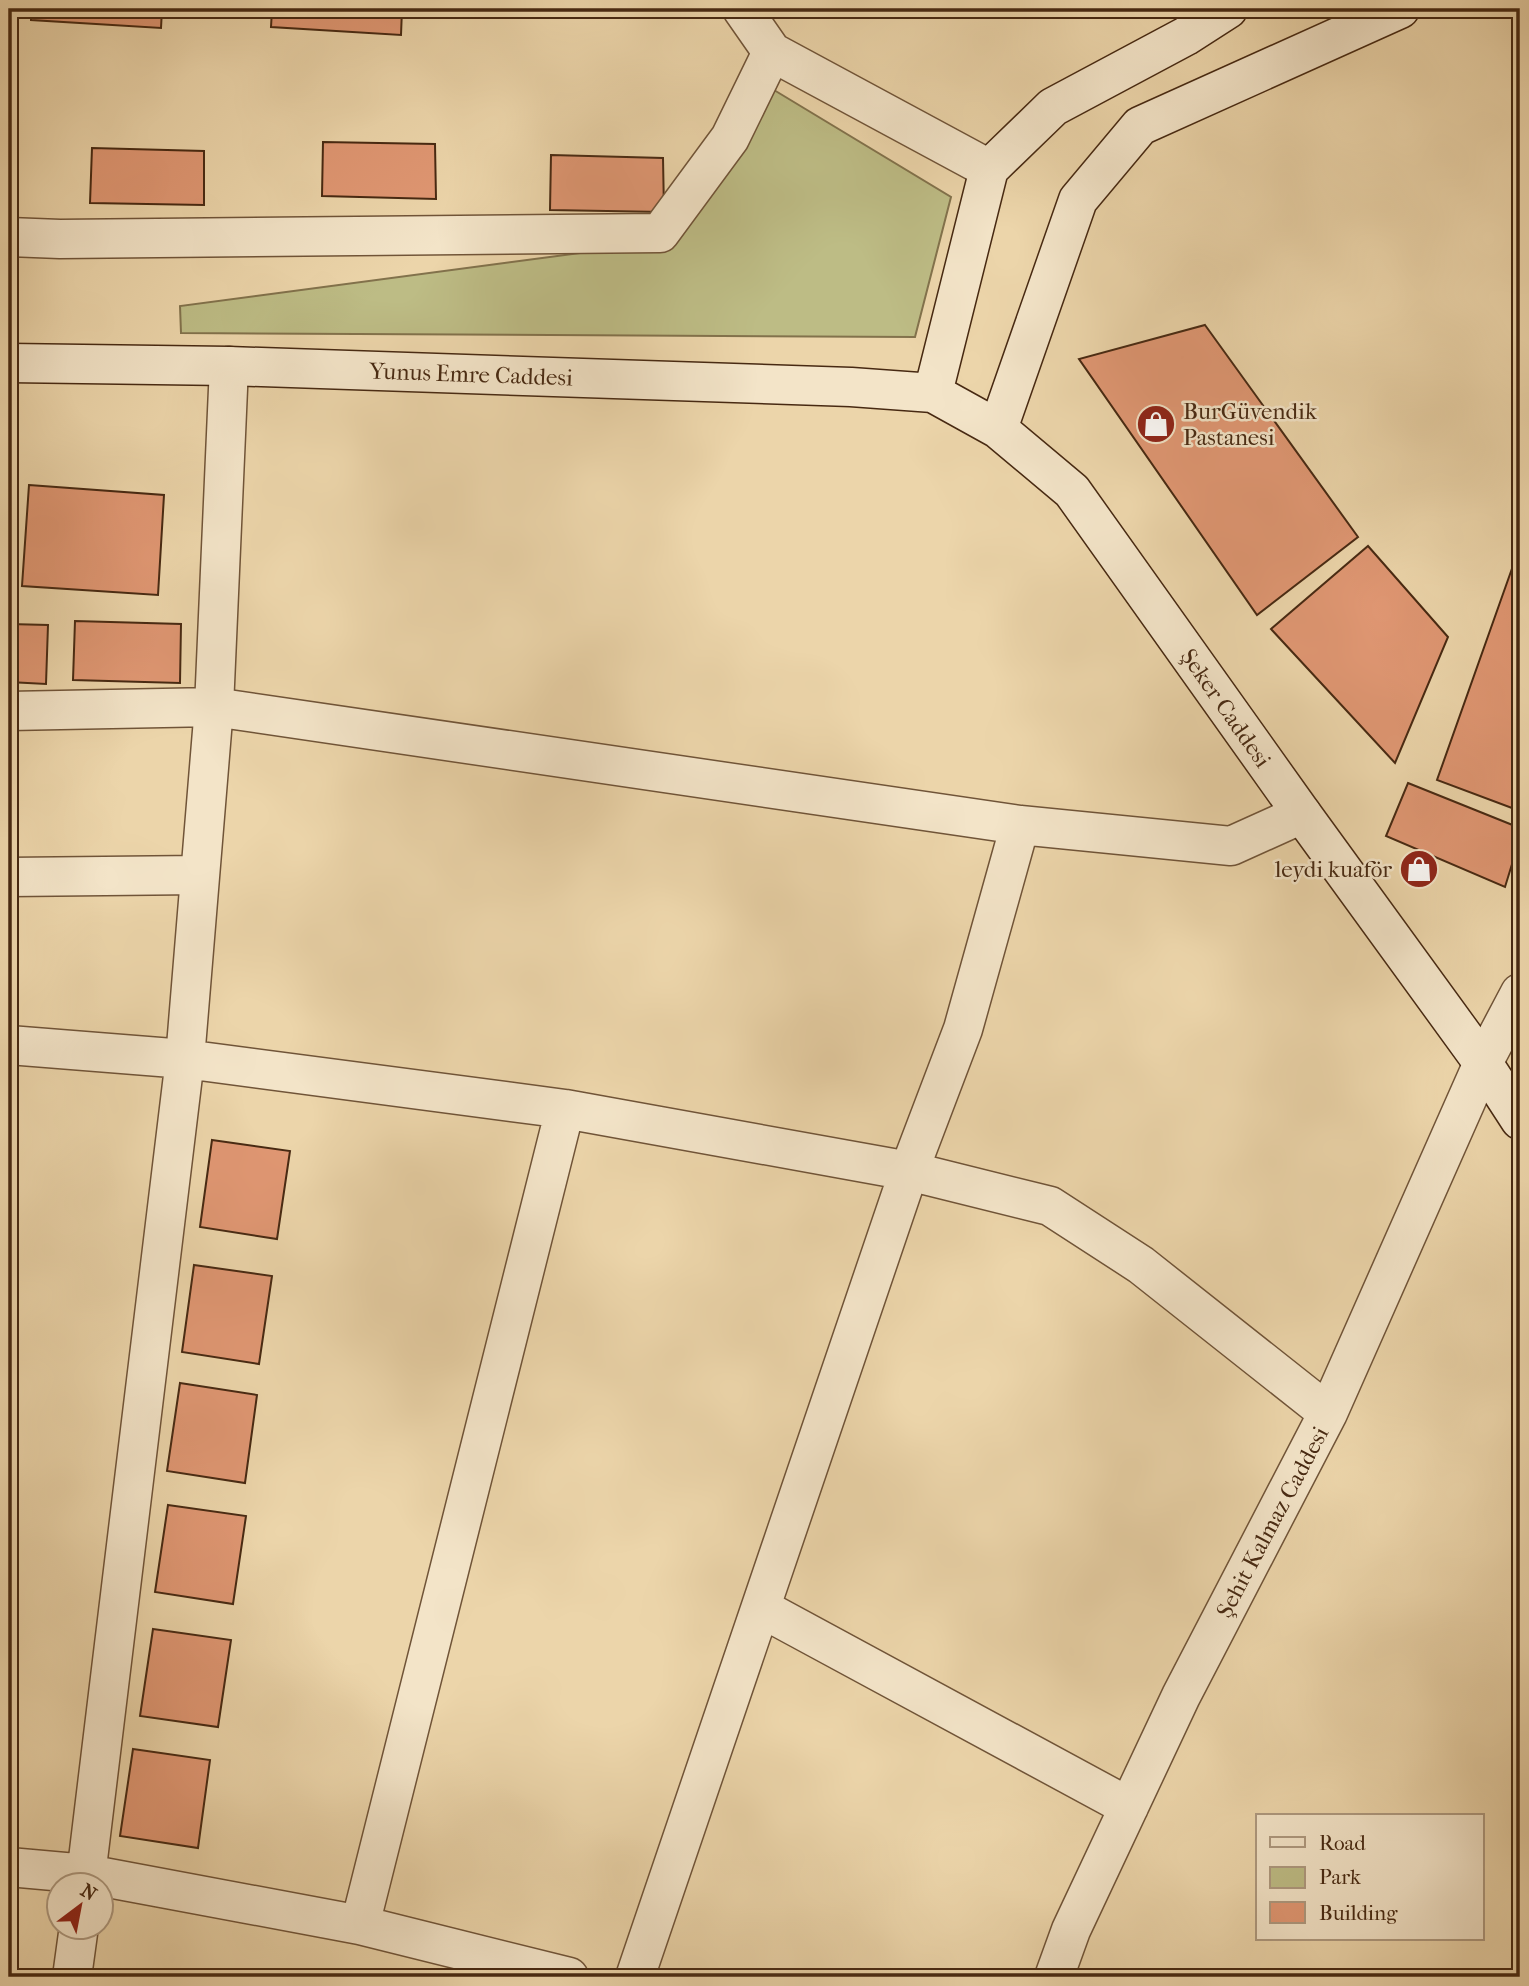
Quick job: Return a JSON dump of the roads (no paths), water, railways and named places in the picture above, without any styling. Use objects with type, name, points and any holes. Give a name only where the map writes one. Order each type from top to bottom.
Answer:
[{"type":"street","points":[[743,9],[772,52],[989,169]]},
{"type":"street","points":[[933,393],[989,169],[1053,107],[1186,37],[1228,9]]},
{"type":"street","points":[[998,429],[1078,200],[1140,126],[1400,9]]},
{"type":"street","points":[[9,237],[60,239],[660,233],[730,138],[772,52]]},
{"type":"street","name":"Yunus Emre Caddesi","points":[[9,363],[229,366],[851,387],[933,393]]},
{"type":"street","points":[[87,1870],[185,1059],[214,708],[229,366]]},
{"type":"street","name":"Şeker Caddesi","points":[[933,393],[998,429],[1072,491],[1301,814],[1483,1063],[1520,1120]]},
{"type":"street","points":[[9,711],[214,708],[1020,825],[1231,846],[1301,814]]},
{"type":"street","points":[[635,1977],[909,1171],[962,1030],[1020,825]]},
{"type":"street","points":[[9,877],[200,875]]},
{"type":"street","name":"Şehit Kalmaz Caddesi","points":[[1054,1977],[1071,1930],[1181,1696],[1328,1413],[1483,1063],[1520,993]]},
{"type":"street","points":[[9,1045],[185,1059],[565,1109],[909,1171],[1050,1206],[1141,1265],[1328,1413]]},
{"type":"street","points":[[360,1926],[565,1109]]},
{"type":"street","points":[[761,1608],[1129,1807]]},
{"type":"street","points":[[9,1867],[46,1873]]},
{"type":"street","points":[[116,1884],[360,1926],[550,1975]]},
{"type":"street","points":[[72,1977],[77,1940]]},
{"type":"place","name":"BurGüvendik Pastanesi","points":[[1156,424]]},
{"type":"place","name":"leydi kuaför","points":[[1419,869]]}]
